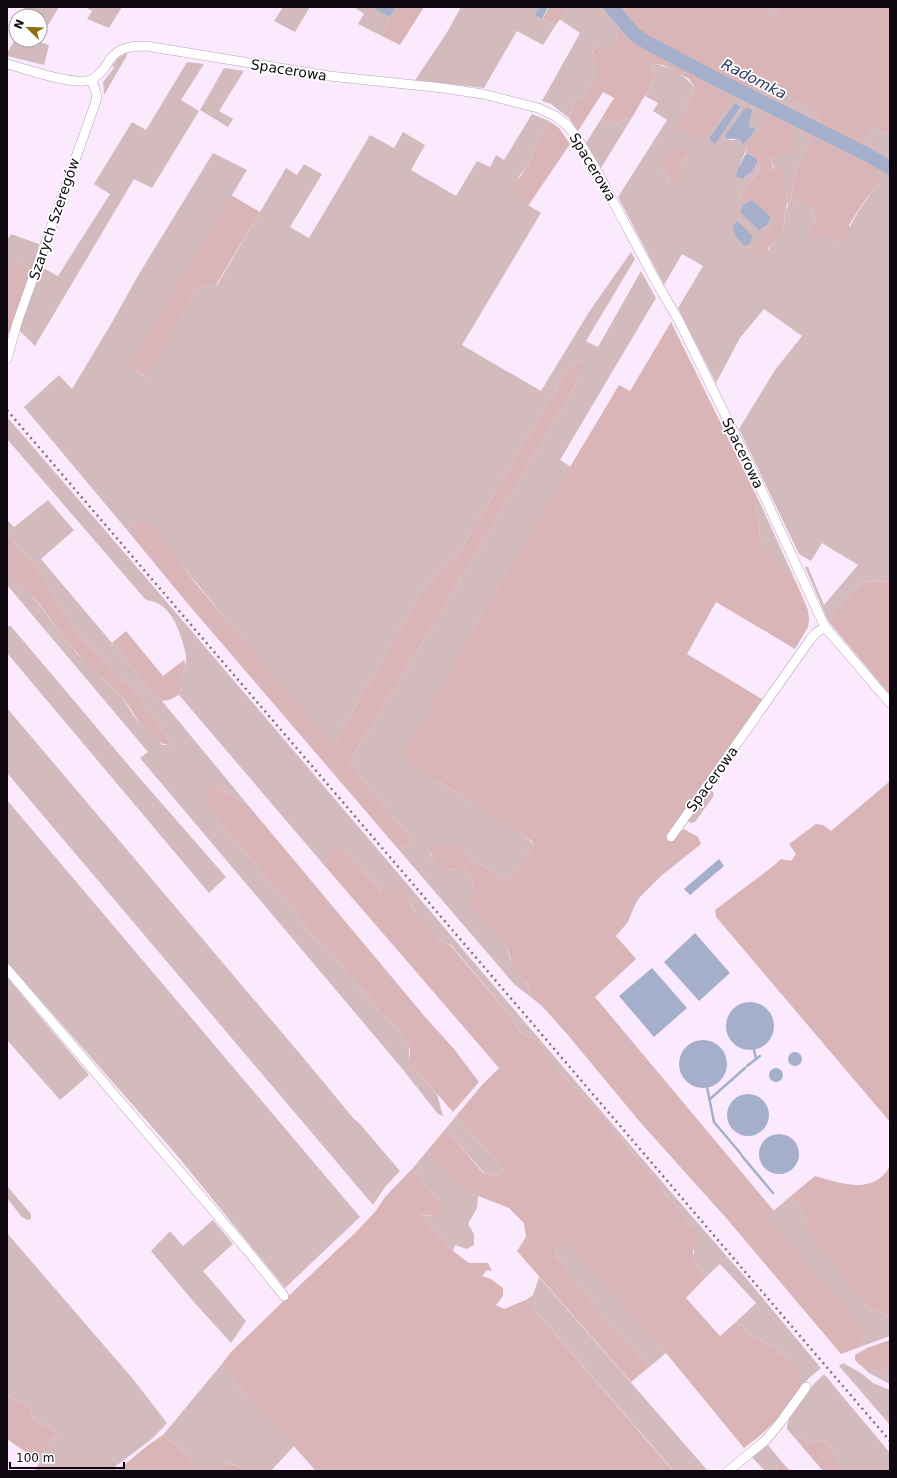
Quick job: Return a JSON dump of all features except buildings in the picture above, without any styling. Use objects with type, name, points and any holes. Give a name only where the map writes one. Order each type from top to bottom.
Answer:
[{"type":"street","name":"Spacerowa","points":[[92,80],[103,70],[111,58],[121,50],[135,46],[146,46],[336,77],[468,91],[538,108],[560,119],[573,132],[593,164],[659,287],[679,321],[747,459],[825,627],[890,703]]},
{"type":"street","points":[[7,64],[77,82],[92,80]]},
{"type":"street","name":"Szarych Szeregów","points":[[7,359],[17,323],[95,104],[96,93],[92,80]]},
{"type":"street","name":"Spacerowa","points":[[671,837],[814,635],[825,627]]},
{"type":"street","points":[[7,969],[247,1250],[284,1296]]},
{"type":"street","points":[[728,1471],[766,1440],[806,1387]]},
{"type":"shaded area","points":[[22,7],[59,7],[48,26],[48,8]]},
{"type":"shaded area","points":[[86,7],[122,7],[109,28],[87,19],[92,11]]},
{"type":"shaded area","points":[[283,7],[310,7],[295,32],[274,21]]},
{"type":"shaded area","points":[[354,7],[376,7],[376,9],[390,17],[382,36],[358,24],[364,14]]},
{"type":"shaded area","points":[[396,7],[424,7],[400,45],[382,36]]},
{"type":"shaded area","points":[[461,7],[539,7],[536,15],[542,19],[549,7],[543,18],[555,26],[543,45],[517,31],[484,88],[415,80],[446,34]]},
{"type":"shaded area","points":[[549,7],[569,7],[555,26],[543,18]]},
{"type":"shaded area","points":[[569,7],[627,7],[619,24],[617,39],[610,50],[596,47],[592,52],[595,65],[595,78],[584,95],[573,105],[569,118],[551,104],[542,101],[580,33],[559,19]]},
{"type":"shaded area","points":[[627,7],[767,7],[770,18],[777,12],[778,7],[890,7],[890,134],[871,128],[865,139],[860,159],[878,169],[877,185],[849,225],[849,238],[841,244],[826,233],[812,241],[809,231],[816,219],[810,207],[791,198],[795,173],[810,138],[821,124],[812,107],[793,100],[773,86],[751,87],[735,95],[707,134],[700,139],[677,129],[695,88],[689,79],[663,65],[654,64],[651,71],[655,78],[633,116],[616,124],[601,119],[614,98],[603,92],[578,131],[569,118],[573,105],[584,95],[595,78],[595,65],[592,53],[596,47],[610,49],[617,39],[619,24]]},
{"type":"shaded area","points":[[767,7],[778,7],[777,12],[770,19]]},
{"type":"shaded area","points":[[49,45],[44,65],[7,56],[10,48],[48,48]]},
{"type":"shaded area","points":[[128,52],[104,95],[103,82],[114,68],[112,66],[118,58]]},
{"type":"shaded area","points":[[187,62],[204,64],[181,100],[199,111],[152,188],[134,179],[35,346],[19,330],[43,268],[58,276],[110,194],[94,184],[132,122],[146,130]]},
{"type":"shaded area","points":[[654,64],[672,69],[695,88],[682,115],[726,105],[735,95],[751,87],[773,86],[793,100],[812,107],[821,124],[810,138],[795,173],[791,198],[810,207],[816,219],[809,231],[826,233],[841,244],[858,213],[877,185],[860,159],[865,139],[871,128],[890,134],[890,581],[863,582],[834,612],[828,621],[805,567],[808,567],[824,605],[858,565],[822,543],[811,561],[799,554],[739,429],[775,370],[802,336],[764,309],[740,338],[716,383],[678,308],[703,266],[682,254],[664,285],[618,197],[667,120],[653,111],[658,103],[645,96],[655,78],[651,71]],"holes":[[[739,105],[741,108],[718,138]],[[746,107],[752,112],[742,144],[740,140],[729,140],[731,127]],[[747,147],[795,153],[778,154],[771,160],[781,189],[786,196],[788,205],[785,212],[784,226],[768,250],[765,235],[771,226],[771,218],[770,221],[740,210],[745,203],[739,198],[741,193],[757,173],[760,163],[757,159],[756,166],[743,179],[740,165]],[[686,156],[681,170],[671,183],[662,167]]]},
{"type":"shaded area","points":[[224,68],[244,71],[219,111],[233,119],[228,127],[200,110]]},
{"type":"shaded area","points":[[532,114],[549,121],[532,154],[528,166],[519,176],[518,199],[541,213],[462,345],[541,391],[589,312],[631,252],[635,259],[586,341],[598,347],[641,271],[656,298],[560,460],[571,467],[469,636],[439,782],[514,829],[533,843],[532,849],[508,881],[481,865],[471,861],[463,850],[428,849],[432,857],[451,870],[458,867],[464,867],[471,878],[495,933],[507,947],[510,958],[519,977],[527,982],[532,998],[515,985],[399,850],[415,841],[387,810],[349,762],[428,633],[579,379],[580,362],[571,364],[459,553],[445,566],[419,596],[343,728],[335,747],[227,621],[178,560],[138,521],[127,530],[24,407],[59,375],[72,389],[139,274],[213,153],[247,170],[129,367],[145,377],[196,291],[208,284],[217,285],[286,168],[297,175],[304,164],[322,174],[290,227],[309,238],[370,135],[394,148],[403,132],[425,145],[411,170],[456,196],[477,161],[490,167],[496,155],[504,160]]},
{"type":"shaded area","points":[[633,116],[601,168],[586,143],[601,119],[616,124]]},
{"type":"shaded area","points":[[766,116],[777,117],[790,123],[795,153],[786,157],[778,154],[771,160],[773,169],[782,168],[786,179],[782,189],[786,195],[787,203],[783,229],[759,258],[754,257],[753,251],[771,226],[771,218],[751,200],[745,203],[739,198],[759,169],[760,164],[757,159],[749,154],[745,155],[747,147]]},
{"type":"shaded area","points":[[549,121],[559,128],[570,144],[528,206],[518,199],[513,186],[528,166],[532,154]]},
{"type":"shaded area","points":[[679,147],[687,153],[681,170],[685,177],[677,189],[671,183],[662,167],[663,156],[672,148]]},
{"type":"shaded area","points":[[231,195],[260,212],[216,285],[208,284],[196,291],[146,377],[128,367]]},
{"type":"shaded area","points":[[11,234],[39,244],[32,270],[7,258],[7,240]]},
{"type":"shaded area","points":[[7,258],[32,270],[11,331],[7,334]]},
{"type":"shaded area","points":[[671,322],[760,503],[755,508],[760,522],[759,537],[766,551],[795,580],[808,610],[809,619],[808,627],[795,649],[716,602],[687,654],[762,699],[669,833],[671,839],[684,829],[698,837],[701,844],[661,876],[639,898],[628,922],[616,936],[636,959],[595,997],[774,1211],[767,1217],[863,1327],[866,1336],[857,1348],[841,1354],[727,1219],[640,1122],[567,1034],[542,1006],[532,998],[527,982],[519,977],[515,971],[507,947],[467,902],[475,890],[471,878],[464,867],[442,871],[428,849],[430,847],[452,843],[463,850],[471,861],[481,865],[508,881],[532,849],[533,842],[402,758],[469,636],[619,385],[630,391]]},
{"type":"shaded area","points":[[580,362],[584,366],[579,379],[428,633],[349,762],[387,810],[415,841],[399,850],[188,604],[127,530],[138,521],[151,524],[198,586],[227,621],[335,746],[343,728],[419,596],[445,566],[459,553],[571,364]]},
{"type":"shaded area","points":[[7,417],[564,1068],[751,1284],[821,1368],[808,1379],[800,1389],[792,1359],[778,1352],[768,1344],[751,1336],[744,1327],[736,1322],[756,1303],[720,1264],[706,1277],[694,1261],[694,1228],[685,1221],[680,1210],[664,1193],[659,1182],[639,1161],[600,1112],[556,1068],[544,1048],[534,1037],[523,1036],[507,1012],[451,945],[439,940],[425,927],[407,897],[383,894],[348,853],[342,849],[328,857],[324,865],[179,695],[179,681],[186,667],[186,655],[179,631],[172,617],[156,602],[145,599],[7,439]]},
{"type":"shaded area","points":[[48,500],[74,530],[41,559],[112,643],[123,652],[128,663],[148,688],[162,701],[248,805],[216,786],[213,812],[226,831],[257,866],[271,885],[284,896],[300,916],[310,934],[332,952],[345,970],[367,993],[378,1011],[399,1030],[409,1045],[409,1062],[437,1094],[443,1116],[438,1114],[400,1066],[140,758],[148,752],[7,585],[7,576],[26,588],[77,654],[121,696],[134,716],[148,732],[163,745],[170,745],[167,736],[132,688],[115,675],[77,634],[32,559],[21,551],[7,533],[7,520],[14,527]]},
{"type":"shaded area","points":[[760,503],[795,580],[766,552],[759,537],[760,522],[755,508]]},
{"type":"shaded area","points":[[7,533],[21,551],[32,559],[77,634],[115,675],[132,688],[167,736],[170,745],[155,739],[148,732],[120,695],[81,658],[27,590],[7,576]]},
{"type":"shaded area","points":[[890,581],[890,695],[828,621],[834,612],[863,582]]},
{"type":"shaded area","points":[[10,625],[130,767],[226,877],[209,893],[7,653],[7,628]]},
{"type":"shaded area","points":[[126,631],[163,676],[184,660],[186,667],[179,681],[179,695],[169,700],[162,701],[148,688],[128,663],[123,652],[112,643]]},
{"type":"shaded area","points":[[7,708],[354,1119],[400,1171],[385,1187],[373,1205],[7,773]]},
{"type":"shaded area","points":[[890,781],[890,1122],[716,917],[715,910],[781,859],[791,861],[796,854],[789,844],[816,824],[823,825],[831,831]]},
{"type":"shaded area","points":[[216,786],[248,805],[426,1018],[454,1049],[479,1082],[453,1112],[409,1062],[409,1045],[399,1030],[378,1011],[367,993],[345,970],[332,952],[310,934],[300,916],[284,896],[271,885],[257,866],[226,831],[213,812],[203,788]]},
{"type":"shaded area","points":[[710,790],[714,793],[713,797],[695,822],[690,823],[688,821]]},
{"type":"shaded area","points":[[7,800],[360,1217],[285,1288],[175,1153],[7,962]]},
{"type":"shaded area","points":[[334,849],[342,849],[348,853],[382,893],[393,887],[407,897],[414,911],[433,935],[440,941],[450,945],[507,1012],[523,1036],[534,1037],[545,1049],[556,1068],[600,1112],[639,1161],[659,1182],[664,1193],[680,1210],[685,1221],[694,1228],[698,1246],[693,1250],[694,1261],[706,1277],[686,1298],[720,1336],[736,1322],[744,1327],[751,1336],[768,1344],[778,1352],[792,1359],[800,1376],[800,1389],[779,1417],[762,1434],[744,1448],[666,1353],[566,1244],[557,1248],[555,1256],[567,1269],[603,1317],[626,1340],[648,1368],[631,1382],[517,1251],[526,1237],[524,1223],[509,1208],[461,1188],[427,1151],[443,1132],[452,1137],[483,1173],[495,1176],[504,1170],[456,1116],[482,1085],[499,1068],[324,865]]},
{"type":"shaded area","points":[[7,977],[89,1075],[60,1100],[7,1040]]},
{"type":"shaded area","points":[[456,1116],[504,1170],[495,1176],[484,1173],[452,1137],[443,1132]]},
{"type":"shaded area","points":[[427,1151],[461,1187],[478,1196],[477,1208],[468,1224],[474,1234],[474,1245],[467,1249],[455,1245],[453,1251],[420,1215],[430,1216],[441,1203],[412,1169]]},
{"type":"shaded area","points":[[890,1166],[890,1317],[867,1308],[802,1224],[807,1221],[802,1209],[791,1196],[815,1176],[845,1184],[866,1184],[875,1181],[883,1175]]},
{"type":"shaded area","points":[[412,1169],[441,1203],[442,1216],[420,1215],[453,1251],[469,1263],[488,1263],[492,1271],[487,1270],[482,1276],[491,1279],[503,1288],[503,1296],[496,1305],[504,1309],[526,1300],[673,1471],[316,1471],[221,1365],[231,1352],[355,1233],[375,1212],[385,1197]]},
{"type":"shaded area","points":[[7,1186],[31,1214],[31,1219],[27,1220],[21,1216],[7,1198]]},
{"type":"shaded area","points":[[791,1196],[802,1209],[807,1221],[803,1224],[867,1308],[890,1317],[890,1336],[857,1348],[866,1336],[766,1217]]},
{"type":"shaded area","points":[[213,1220],[233,1244],[203,1271],[246,1321],[231,1343],[151,1251],[170,1231],[183,1246]]},
{"type":"shaded area","points":[[7,1233],[133,1379],[167,1423],[153,1438],[112,1469],[105,1467],[100,1471],[34,1471],[40,1462],[40,1453],[46,1444],[57,1434],[54,1429],[33,1419],[30,1406],[7,1396]]},
{"type":"shaded area","points":[[566,1243],[666,1353],[648,1368],[626,1340],[603,1317],[567,1269],[555,1256],[557,1248]]},
{"type":"shaded area","points":[[539,1277],[708,1471],[673,1471],[526,1300],[533,1295]]},
{"type":"shaded area","points":[[890,1340],[890,1369],[875,1371],[860,1365],[855,1360],[855,1355],[867,1348]]},
{"type":"shaded area","points":[[843,1363],[861,1373],[873,1383],[890,1390],[890,1425],[839,1366]]},
{"type":"shaded area","points":[[221,1365],[294,1446],[271,1471],[249,1471],[229,1463],[218,1471],[199,1471],[182,1451],[163,1435]]},
{"type":"shaded area","points":[[861,1365],[875,1371],[890,1369],[890,1384],[869,1373]]},
{"type":"shaded area","points":[[824,1374],[890,1453],[890,1471],[842,1471],[827,1440],[807,1443],[805,1439],[794,1437],[787,1429],[788,1422],[795,1407]]},
{"type":"shaded area","points":[[7,1396],[30,1406],[33,1419],[54,1429],[57,1434],[43,1449],[40,1462],[7,1439]]},
{"type":"shaded area","points":[[163,1435],[182,1451],[199,1471],[100,1471],[105,1466],[118,1470]]},
{"type":"shaded area","points":[[794,1437],[805,1439],[807,1443],[827,1440],[842,1471],[823,1471]]},
{"type":"shaded area","points":[[768,1445],[782,1462],[777,1466],[776,1469],[778,1471],[765,1471],[752,1457]]},
{"type":"shaded area","points":[[782,1462],[790,1471],[778,1471],[776,1469]]},
{"type":"shaded area","points":[[228,1463],[247,1470],[249,1471],[218,1471]]},
{"type":"water","points":[[376,7],[396,7],[390,17],[375,9]]},
{"type":"water","points":[[539,7],[548,7],[542,19],[535,15]]},
{"type":"water","points":[[735,103],[741,107],[715,144],[710,140],[710,137]]},
{"type":"water","points":[[746,107],[752,110],[748,127],[756,129],[744,144],[742,144],[740,140],[725,138],[727,132]]},
{"type":"water","points":[[749,154],[757,159],[756,165],[753,170],[743,179],[737,177],[736,174],[745,155]]},
{"type":"water","points":[[751,200],[771,218],[767,225],[759,230],[742,214],[740,210],[745,203]]},
{"type":"water","points":[[737,221],[752,235],[751,242],[748,245],[745,246],[735,234],[733,227]]},
{"type":"water","points":[[719,859],[724,866],[690,895],[684,889]]},
{"type":"water","points":[[695,933],[730,973],[699,1001],[664,962]]},
{"type":"water","points":[[652,968],[687,1008],[654,1037],[619,996]]},
{"type":"water","points":[[745,1002],[755,1002],[767,1009],[774,1021],[774,1031],[767,1043],[755,1050],[745,1050],[737,1046],[730,1039],[726,1031],[726,1021],[730,1013],[737,1006]]},
{"type":"water","points":[[698,1040],[708,1040],[720,1047],[727,1059],[727,1069],[720,1081],[708,1088],[698,1088],[690,1084],[683,1077],[679,1069],[679,1059],[683,1051],[690,1044]]},
{"type":"water","points":[[795,1052],[800,1054],[802,1059],[800,1064],[795,1066],[790,1064],[788,1059],[790,1054]]},
{"type":"water","points":[[773,1068],[779,1068],[783,1072],[783,1078],[779,1082],[773,1082],[769,1078],[769,1072]]},
{"type":"water","points":[[748,1094],[763,1100],[769,1115],[763,1130],[748,1136],[733,1130],[727,1115],[733,1100]]},
{"type":"water","points":[[783,1134],[790,1137],[796,1143],[799,1154],[798,1162],[790,1171],[783,1174],[775,1174],[768,1171],[760,1162],[759,1150],[762,1143],[771,1135]]},
{"type":"waterway","name":"Radomka","points":[[611,7],[634,34],[646,42],[710,76],[868,155],[890,168]]},
{"type":"waterway","points":[[754,1050],[756,1059]]},
{"type":"waterway","points":[[747,1066],[760,1056]]},
{"type":"waterway","points":[[710,1099],[745,1068]]},
{"type":"waterway","points":[[707,1087],[714,1122],[741,1154]]},
{"type":"waterway","points":[[742,1156],[773,1193]]},
{"type":"railway","points":[[7,410],[890,1441]]}]
